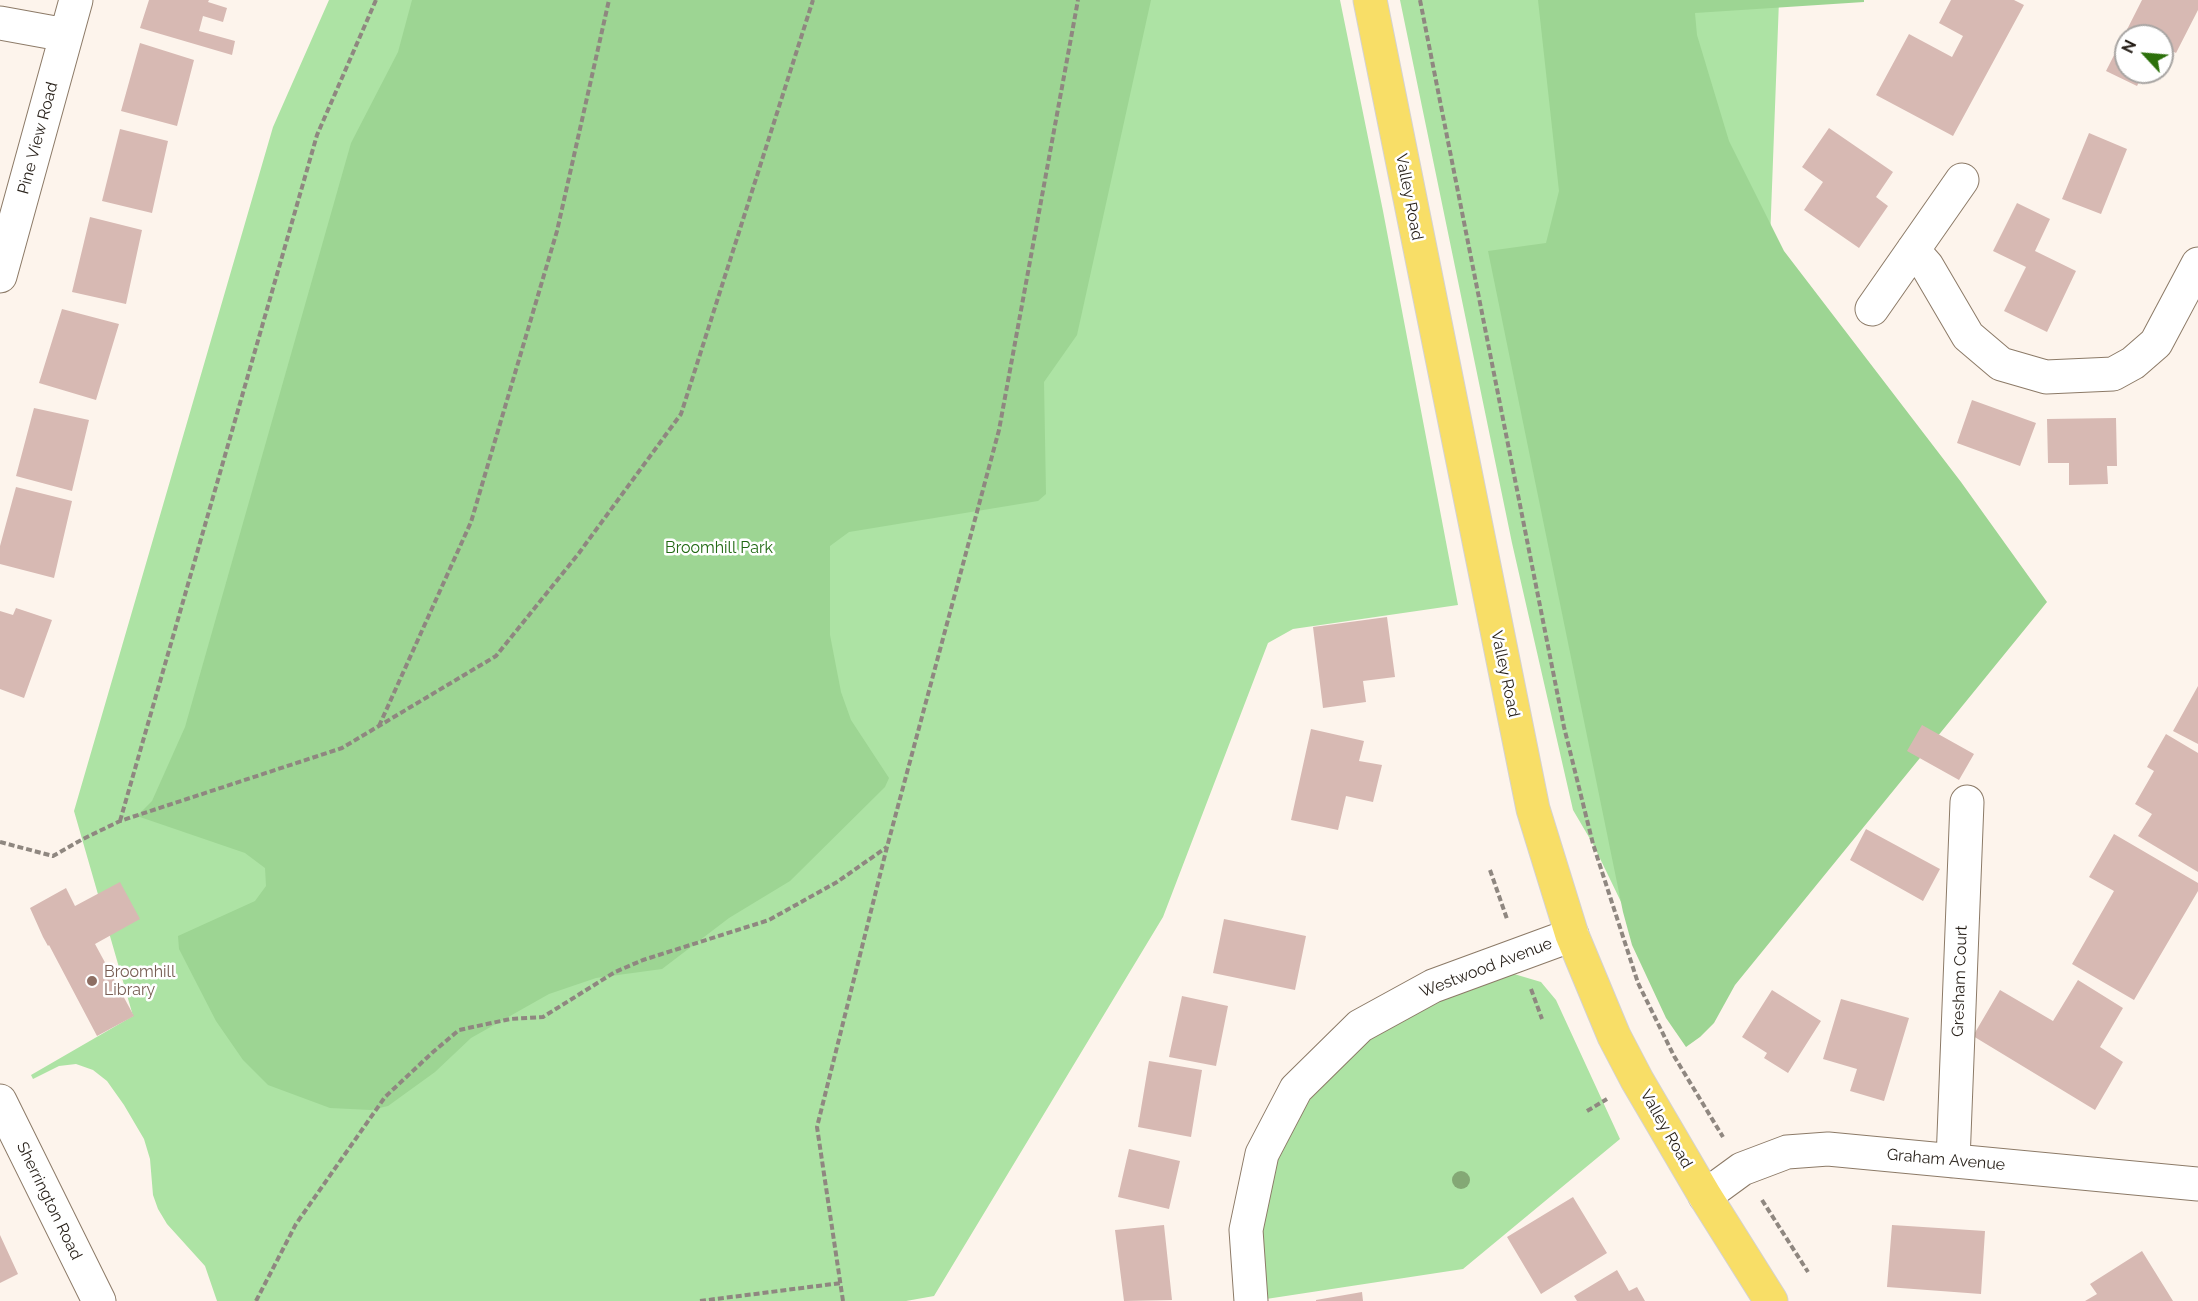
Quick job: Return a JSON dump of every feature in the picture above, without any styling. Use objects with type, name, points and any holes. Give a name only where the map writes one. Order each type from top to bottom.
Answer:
[{"type":"main road","name":"Valley Road","points":[[1370,0],[1533,809],[1572,935],[1614,1036],[1705,1196],[1771,1301]]},
{"type":"street","name":"Pine View Road","points":[[0,276],[76,0]]},
{"type":"street","points":[[0,22],[66,35]]},
{"type":"street","points":[[1872,309],[1962,180]]},
{"type":"street","points":[[1913,250],[1927,266],[1968,336],[2001,364],[2046,377],[2113,374],[2133,363],[2156,343],[2198,264]]},
{"type":"street","name":"Gresham Court","points":[[1953,1161],[1967,802]]},
{"type":"street","name":"Westwood Avenue","points":[[1251,1301],[1246,1230],[1262,1154],[1296,1089],[1360,1026],[1422,991],[1476,968],[1572,935]]},
{"type":"street","name":"Sherrington Road","points":[[0,1101],[99,1301]]},
{"type":"street","name":"Graham Avenue","points":[[1705,1196],[1742,1168],[1787,1152],[1828,1149],[2198,1184]]},
{"type":"path","points":[[120,821],[317,135],[376,0]]},
{"type":"path","points":[[378,726],[471,522],[557,231],[609,0]]},
{"type":"path","points":[[0,842],[53,856],[120,821],[342,748],[496,656],[579,553],[681,414],[813,0]]},
{"type":"path","points":[[843,1301],[817,1127],[887,847],[999,430],[1078,0]]},
{"type":"path","points":[[1420,0],[1564,727],[1593,844],[1643,994],[1674,1056],[1808,1272]]},
{"type":"path","points":[[256,1301],[296,1224],[385,1097],[459,1030],[510,1019],[543,1017],[615,972],[769,920],[837,882],[887,847]]},
{"type":"path","points":[[699,1301],[841,1283]]},
{"type":"green space","name":"Broomhill Park","points":[[329,0],[1340,0],[1383,211],[1458,605],[1293,629],[1268,643],[1163,917],[934,1296],[906,1301],[217,1301],[205,1266],[167,1224],[158,1209],[153,1195],[150,1159],[144,1139],[107,1081],[93,1070],[76,1064],[59,1066],[33,1079],[31,1075],[133,1016],[74,811],[273,127]]},
{"type":"green space","points":[[412,0],[1151,0],[1077,335],[1044,382],[1046,494],[1038,501],[849,532],[830,546],[830,635],[841,692],[851,720],[889,778],[885,787],[790,881],[729,918],[662,969],[596,978],[549,994],[471,1038],[435,1072],[388,1106],[371,1110],[330,1108],[268,1085],[243,1060],[216,1021],[179,949],[178,936],[255,901],[266,886],[265,868],[245,853],[137,816],[152,801],[185,727],[351,143],[398,52]]},
{"type":"green space","points":[[1400,0],[1779,0],[1769,267],[1668,999],[1593,844],[1573,810],[1512,543]]},
{"type":"green space","points":[[1538,0],[1864,0],[1864,2],[1695,13],[1697,35],[1729,141],[1784,251],[1961,482],[2047,602],[1735,985],[1714,1023],[1686,1047],[1666,1018],[1632,945],[1623,912],[1488,251],[1546,243],[1559,191]]},
{"type":"green space","points":[[1514,974],[1541,982],[1556,1000],[1620,1139],[1463,1269],[1253,1301],[1262,1154],[1360,1026],[1443,996]]},
{"type":"building","points":[[149,0],[209,0],[208,2],[227,8],[223,22],[203,16],[199,31],[235,41],[232,55],[140,28]]},
{"type":"building","points":[[1951,0],[2014,0],[2024,5],[1953,136],[1876,95],[1909,34],[1952,57],[1963,36],[1939,23]]},
{"type":"building","points":[[2142,0],[2198,0],[2198,10],[2176,53],[2174,52],[2174,24],[2130,24]]},
{"type":"building","points":[[140,43],[194,60],[177,126],[121,111]]},
{"type":"building","points":[[2114,55],[2114,75],[2106,71]]},
{"type":"building","points":[[1829,128],[1893,172],[1876,197],[1888,206],[1859,248],[1804,210],[1823,182],[1802,167]]},
{"type":"building","points":[[120,129],[168,141],[152,213],[102,201]]},
{"type":"building","points":[[2089,133],[2127,149],[2101,214],[2062,199]]},
{"type":"building","points":[[2017,203],[2050,219],[2035,251],[2076,271],[2047,332],[2004,311],[2026,267],[1993,251]]},
{"type":"building","points":[[90,217],[142,230],[126,304],[72,292]]},
{"type":"building","points":[[62,309],[119,324],[96,400],[39,383]]},
{"type":"building","points":[[1972,400],[2036,423],[2020,466],[1957,443]]},
{"type":"building","points":[[34,408],[89,420],[72,491],[16,476]]},
{"type":"building","points":[[2116,418],[2117,466],[2107,466],[2108,484],[2069,485],[2069,463],[2048,463],[2047,419]]},
{"type":"building","points":[[16,487],[72,501],[54,578],[0,564],[0,546]]},
{"type":"building","points":[[16,608],[52,620],[24,698],[0,689],[0,611],[13,615]]},
{"type":"building","points":[[1387,617],[1395,677],[1363,681],[1366,702],[1323,708],[1313,627]]},
{"type":"building","points":[[2198,686],[2198,744],[2173,731]]},
{"type":"building","points":[[1922,725],[1974,754],[1959,780],[1907,751]]},
{"type":"building","points":[[1311,729],[1364,741],[1359,761],[1382,765],[1373,802],[1346,796],[1338,830],[1291,820]]},
{"type":"building","points":[[2166,734],[2198,753],[2198,872],[2138,836],[2152,814],[2135,804],[2154,771],[2147,767]]},
{"type":"building","points":[[1866,829],[1940,869],[1923,901],[1850,860]]},
{"type":"building","points":[[2114,834],[2198,883],[2198,891],[2134,1000],[2072,964],[2114,891],[2089,877]]},
{"type":"building","name":"Broomhill Library","points":[[120,882],[140,919],[95,944],[134,1016],[97,1036],[43,937],[30,908],[66,888],[75,906]]},
{"type":"building","points":[[1224,919],[1306,936],[1295,990],[1213,973]]},
{"type":"building","points":[[2078,980],[2123,1008],[2100,1047],[2123,1062],[2095,1110],[1973,1036],[2000,990],[2053,1021]]},
{"type":"building","points":[[1772,990],[1821,1021],[1788,1073],[1764,1058],[1767,1053],[1742,1037]]},
{"type":"building","points":[[1182,996],[1228,1006],[1216,1066],[1169,1057]]},
{"type":"building","points":[[1841,999],[1909,1018],[1884,1101],[1850,1091],[1857,1069],[1823,1059]]},
{"type":"building","points":[[1149,1061],[1202,1070],[1191,1137],[1138,1127]]},
{"type":"building","points":[[1129,1149],[1180,1161],[1169,1209],[1118,1197]]},
{"type":"building","points":[[1573,1197],[1607,1253],[1541,1294],[1507,1237]]},
{"type":"building","points":[[1164,1225],[1172,1300],[1124,1301],[1115,1230]]},
{"type":"building","points":[[1892,1225],[1985,1231],[1981,1294],[1887,1287]]},
{"type":"building","points":[[0,1235],[18,1274],[0,1283]]},
{"type":"building","points":[[2142,1251],[2173,1301],[2085,1301],[2097,1294],[2090,1284]]},
{"type":"building","points":[[1617,1270],[1629,1291],[1637,1287],[1645,1301],[1577,1301],[1574,1296]]},
{"type":"building","points":[[1362,1292],[1363,1301],[1316,1301],[1316,1300]]},
{"type":"place","name":"Broomhill Library","points":[[92,981]]}]
